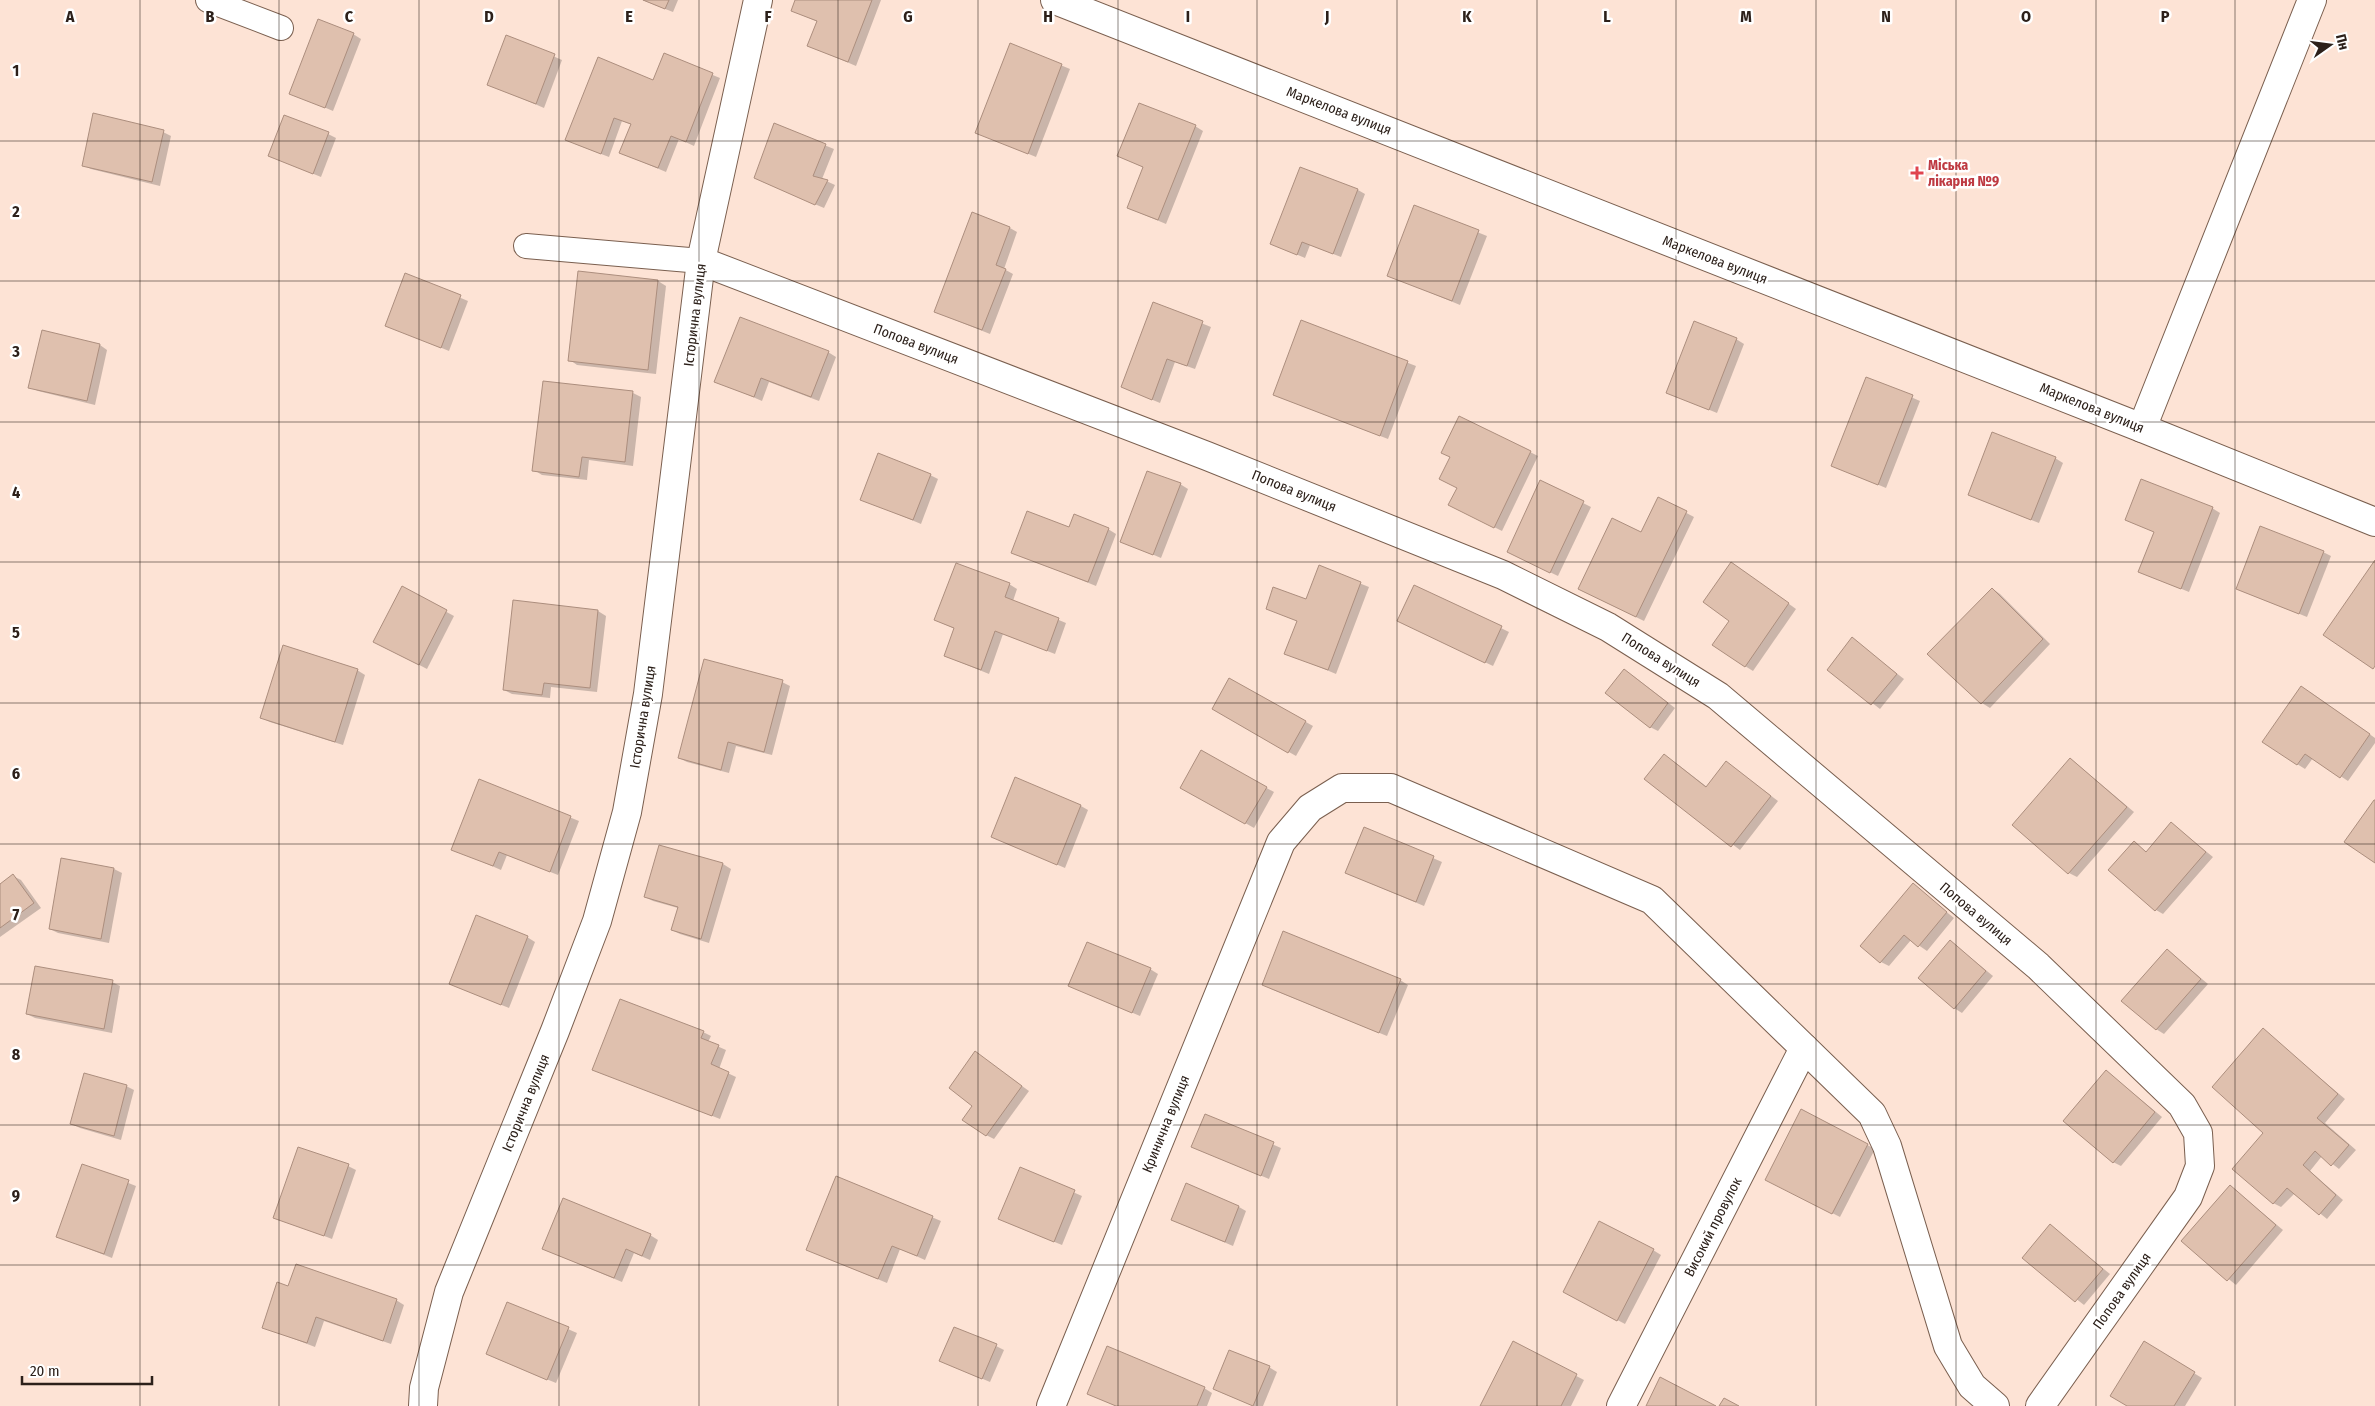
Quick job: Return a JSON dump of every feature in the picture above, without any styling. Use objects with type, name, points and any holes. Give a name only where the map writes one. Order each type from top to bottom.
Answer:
[{"type":"street","name":"Історична вулиця","points":[[423,1406],[424,1388],[449,1292],[555,1032],[594,930],[627,812],[648,694],[701,260],[758,0]]},
{"type":"street","name":"Маркелова вулиця","points":[[1055,0],[2142,428],[2375,522]]},
{"type":"street","points":[[2142,428],[2312,0]]},
{"type":"street","name":"Попова вулиця","points":[[701,260],[1198,452],[1503,575],[1608,627],[1718,696],[2038,966],[2182,1105],[2198,1133],[2200,1166],[2188,1198],[2040,1406]]},
{"type":"street","name":"Кринична вулиця","points":[[1051,1406],[1280,842],[1310,808],[1342,788],[1391,788],[1652,900],[1872,1114],[1887,1146],[1948,1346],[1972,1386],[1995,1406]]},
{"type":"street","name":"Високий провулок","points":[[1621,1406],[1804,1048]]},
{"type":"lane","points":[[208,0],[281,28]]},
{"type":"lane","points":[[526,246],[701,260]]},
{"type":"building","points":[[643,0],[669,0],[665,9]]},
{"type":"building","points":[[795,0],[872,0],[848,62],[807,46],[817,21],[791,11]]},
{"type":"building","points":[[318,19],[354,33],[325,108],[289,94]]},
{"type":"building","points":[[506,35],[555,54],[536,104],[487,85]]},
{"type":"building","points":[[1010,43],[1062,64],[1028,154],[975,133]]},
{"type":"building","points":[[664,53],[713,73],[686,142],[671,136],[658,168],[619,153],[631,124],[614,118],[601,154],[565,140],[598,57],[653,80]]},
{"type":"building","points":[[1139,103],[1196,125],[1158,220],[1127,208],[1143,167],[1117,156]]},
{"type":"building","points":[[93,113],[164,130],[152,182],[82,166]]},
{"type":"building","points":[[284,115],[329,132],[313,174],[268,156]]},
{"type":"building","points":[[774,123],[826,144],[813,176],[828,180],[815,205],[754,178]]},
{"type":"building","points":[[1300,167],[1358,189],[1333,254],[1302,242],[1297,255],[1270,244]]},
{"type":"building","points":[[1414,205],[1479,230],[1452,301],[1387,276]]},
{"type":"building","points":[[972,212],[1010,227],[996,265],[1006,269],[982,330],[934,312]]},
{"type":"building","points":[[578,271],[658,280],[648,370],[568,361]]},
{"type":"building","points":[[405,273],[461,295],[441,348],[385,326]]},
{"type":"building","points":[[1153,302],[1203,321],[1187,366],[1167,359],[1152,400],[1121,387]]},
{"type":"building","points":[[740,317],[829,351],[811,397],[761,378],[754,397],[714,382]]},
{"type":"building","points":[[1301,320],[1408,361],[1380,436],[1273,395]]},
{"type":"building","points":[[1694,321],[1737,338],[1709,410],[1666,393]]},
{"type":"building","points":[[42,330],[100,344],[87,401],[28,388]]},
{"type":"building","points":[[1866,377],[1913,395],[1878,485],[1831,466]]},
{"type":"building","points":[[543,381],[633,391],[625,462],[582,457],[579,477],[532,471]]},
{"type":"building","points":[[1459,416],[1531,451],[1494,528],[1448,505],[1457,488],[1439,479],[1450,457],[1441,453]]},
{"type":"building","points":[[1992,432],[2056,457],[2031,520],[1968,495]]},
{"type":"building","points":[[878,453],[931,474],[913,520],[860,500]]},
{"type":"building","points":[[1147,471],[1181,483],[1153,555],[1120,542]]},
{"type":"building","points":[[2141,479],[2213,507],[2181,589],[2138,572],[2154,532],[2125,520]]},
{"type":"building","points":[[1540,480],[1584,501],[1550,573],[1507,552]]},
{"type":"building","points":[[1658,497],[1687,511],[1636,617],[1578,589],[1612,518],[1641,532]]},
{"type":"building","points":[[1027,511],[1069,527],[1074,514],[1109,528],[1088,582],[1011,553]]},
{"type":"building","points":[[2260,526],[2324,551],[2299,614],[2236,589]]},
{"type":"building","points":[[2375,560],[2375,666],[2373,669],[2323,635]]},
{"type":"building","points":[[1731,562],[1789,603],[1745,667],[1712,645],[1729,621],[1703,602]]},
{"type":"building","points":[[956,563],[1010,583],[1005,597],[1059,618],[1047,651],[995,631],[981,670],[944,656],[954,628],[934,620]]},
{"type":"building","points":[[1319,565],[1361,582],[1328,670],[1284,654],[1297,621],[1266,609],[1273,587],[1306,599]]},
{"type":"building","points":[[1414,585],[1502,626],[1485,663],[1397,621]]},
{"type":"building","points":[[402,586],[447,610],[419,665],[373,642]]},
{"type":"building","points":[[1992,588],[2043,639],[1981,704],[1927,654]]},
{"type":"building","points":[[513,600],[598,610],[590,688],[544,683],[542,695],[503,690]]},
{"type":"building","points":[[1852,637],[1897,674],[1871,705],[1827,670]]},
{"type":"building","points":[[283,645],[358,669],[335,742],[260,718]]},
{"type":"building","points":[[704,659],[783,680],[764,752],[728,742],[721,770],[678,758]]},
{"type":"building","points":[[1624,669],[1668,703],[1650,728],[1605,693]]},
{"type":"building","points":[[1229,678],[1306,721],[1288,753],[1212,709]]},
{"type":"building","points":[[2301,686],[2370,734],[2340,778],[2305,754],[2297,765],[2262,742]]},
{"type":"building","points":[[1201,750],[1267,787],[1245,824],[1180,788]]},
{"type":"building","points":[[1664,754],[1706,787],[1726,761],[1771,796],[1731,847],[1644,779]]},
{"type":"building","points":[[2070,758],[2127,807],[2068,874],[2012,825]]},
{"type":"building","points":[[1015,777],[1081,805],[1057,865],[991,837]]},
{"type":"building","points":[[479,779],[571,816],[550,872],[499,852],[493,866],[451,850]]},
{"type":"building","points":[[2375,800],[2375,863],[2344,842]]},
{"type":"building","points":[[2171,822],[2206,852],[2155,911],[2108,870],[2134,841],[2146,852]]},
{"type":"building","points":[[1364,827],[1434,856],[1416,902],[1345,873]]},
{"type":"building","points":[[659,845],[723,863],[701,939],[671,930],[678,907],[644,897]]},
{"type":"building","points":[[61,858],[114,868],[101,939],[49,929]]},
{"type":"building","points":[[13,874],[34,903],[0,928],[0,884]]},
{"type":"building","points":[[1913,883],[1947,912],[1918,947],[1904,935],[1880,963],[1860,946]]},
{"type":"building","points":[[476,915],[528,936],[501,1005],[449,984]]},
{"type":"building","points":[[1283,931],[1401,979],[1379,1033],[1262,985]]},
{"type":"building","points":[[1950,940],[1986,971],[1954,1009],[1918,978]]},
{"type":"building","points":[[1087,942],[1151,968],[1132,1013],[1068,986]]},
{"type":"building","points":[[2167,949],[2201,979],[2156,1030],[2121,1001]]},
{"type":"building","points":[[35,966],[113,980],[104,1029],[26,1014]]},
{"type":"building","points":[[620,999],[704,1031],[701,1038],[719,1045],[711,1064],[729,1072],[712,1116],[592,1070]]},
{"type":"building","points":[[2263,1028],[2338,1094],[2317,1118],[2349,1145],[2331,1166],[2315,1151],[2303,1165],[2336,1195],[2319,1215],[2287,1188],[2273,1204],[2232,1169],[2263,1133],[2212,1087]]},
{"type":"building","points":[[975,1051],[1022,1086],[986,1136],[962,1120],[972,1106],[949,1088]]},
{"type":"building","points":[[2106,1070],[2155,1112],[2113,1163],[2063,1121]]},
{"type":"building","points":[[84,1073],[127,1085],[114,1136],[70,1124]]},
{"type":"building","points":[[1801,1109],[1868,1144],[1832,1214],[1765,1180]]},
{"type":"building","points":[[1205,1114],[1274,1142],[1261,1176],[1191,1147]]},
{"type":"building","points":[[298,1147],[349,1164],[324,1236],[273,1218]]},
{"type":"building","points":[[82,1164],[129,1180],[104,1254],[56,1237]]},
{"type":"building","points":[[1020,1167],[1075,1190],[1054,1242],[998,1219]]},
{"type":"building","points":[[836,1176],[933,1216],[917,1256],[892,1246],[878,1279],[806,1250]]},
{"type":"building","points":[[1186,1183],[1239,1206],[1225,1242],[1171,1220]]},
{"type":"building","points":[[2230,1185],[2276,1225],[2227,1281],[2181,1241]]},
{"type":"building","points":[[563,1198],[651,1234],[642,1256],[626,1249],[614,1278],[542,1249]]},
{"type":"building","points":[[1599,1221],[1654,1249],[1617,1321],[1563,1292]]},
{"type":"building","points":[[2050,1224],[2103,1269],[2075,1302],[2022,1258]]},
{"type":"building","points":[[296,1264],[397,1299],[383,1341],[316,1317],[307,1343],[262,1328],[277,1282],[288,1286]]},
{"type":"building","points":[[507,1302],[569,1327],[547,1380],[486,1354]]},
{"type":"building","points":[[954,1327],[997,1344],[982,1379],[939,1361]]},
{"type":"building","points":[[1513,1341],[1577,1374],[1561,1406],[1480,1406]]},
{"type":"building","points":[[2144,1341],[2195,1372],[2174,1406],[2127,1406],[2110,1396]]},
{"type":"building","points":[[1107,1346],[1205,1387],[1197,1406],[1116,1406],[1087,1394]]},
{"type":"building","points":[[1229,1350],[1270,1366],[1253,1406],[1213,1389]]},
{"type":"building","points":[[1660,1377],[1716,1406],[1646,1406]]},
{"type":"building","points":[[1724,1398],[1739,1406],[1719,1406]]},
{"type":"place","name":"Міська лікарня №9","points":[[1917,173]]}]
